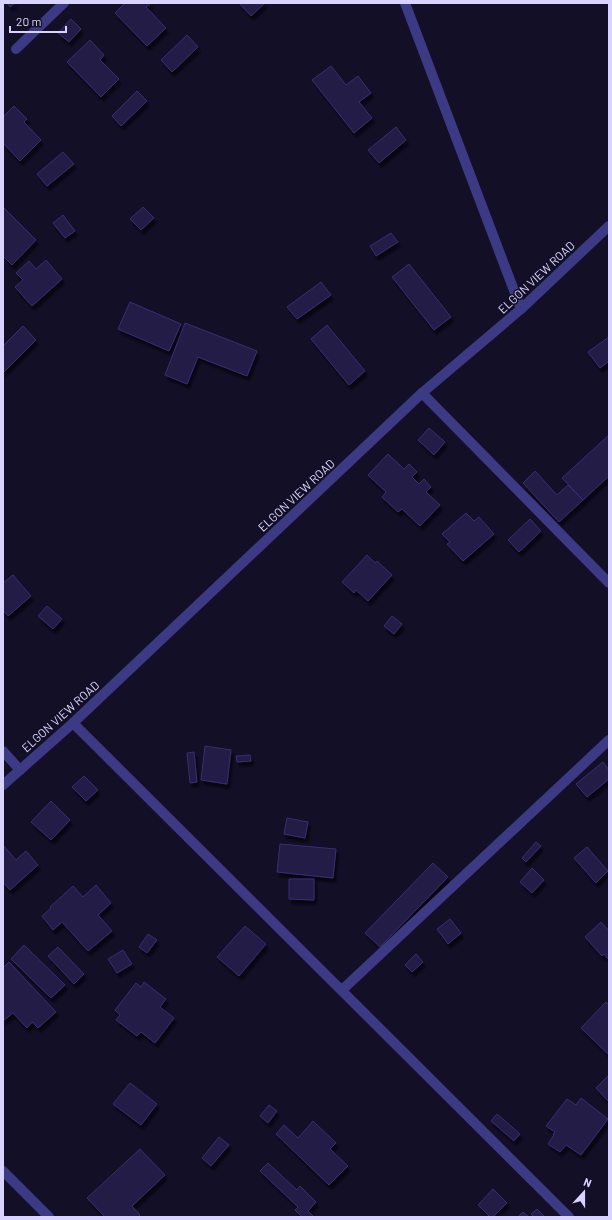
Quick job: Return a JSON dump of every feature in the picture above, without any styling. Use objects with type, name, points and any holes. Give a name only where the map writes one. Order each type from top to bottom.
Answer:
[{"type":"street","points":[[16,49],[64,3]]},
{"type":"street","points":[[405,3],[521,309]]},
{"type":"street","name":"ELGON VIEW ROAD","points":[[3,785],[73,723],[422,393],[521,309],[609,226]]},
{"type":"street","points":[[422,393],[609,583]]},
{"type":"street","points":[[73,723],[569,1217]]},
{"type":"street","points":[[342,990],[609,740]]},
{"type":"street","points":[[3,751],[20,770]]},
{"type":"street","points":[[3,1171],[49,1217]]},
{"type":"building","points":[[7,3],[15,3],[10,7]]},
{"type":"building","points":[[125,3],[151,3],[146,7],[166,28],[147,46],[115,13]]},
{"type":"building","points":[[239,3],[265,3],[251,16]]},
{"type":"building","points":[[71,19],[81,29],[69,42],[58,33]]},
{"type":"building","points":[[187,35],[198,47],[172,72],[161,60]]},
{"type":"building","points":[[90,40],[104,55],[100,60],[119,79],[101,97],[67,62]]},
{"type":"building","points":[[331,66],[346,85],[358,76],[371,93],[359,102],[372,118],[354,133],[312,80]]},
{"type":"building","points":[[137,91],[147,101],[121,126],[112,116]]},
{"type":"building","points":[[14,106],[27,119],[24,122],[41,140],[20,161],[3,143],[3,117]]},
{"type":"building","points":[[396,127],[406,140],[379,163],[368,150]]},
{"type":"building","points":[[63,152],[74,164],[47,186],[37,174]]},
{"type":"building","points":[[3,207],[36,240],[12,265],[3,256]]},
{"type":"building","points":[[143,207],[154,218],[141,230],[130,219]]},
{"type":"building","points":[[63,215],[75,231],[65,238],[53,223]]},
{"type":"building","points":[[391,233],[398,242],[376,256],[370,246]]},
{"type":"building","points":[[46,260],[62,279],[32,306],[15,287],[23,280],[16,273],[29,261],[36,269]]},
{"type":"building","points":[[409,264],[451,317],[434,330],[392,277]]},
{"type":"building","points":[[321,282],[331,295],[297,319],[287,307]]},
{"type":"building","points":[[130,302],[181,324],[169,351],[118,329]]},
{"type":"building","points":[[185,323],[257,351],[247,376],[198,357],[187,384],[165,375]]},
{"type":"building","points":[[327,325],[365,371],[349,385],[311,339]]},
{"type":"building","points":[[23,326],[36,340],[3,373],[3,346]]},
{"type":"building","points":[[609,337],[609,363],[608,362],[600,368],[588,352]]},
{"type":"building","points":[[429,428],[445,442],[434,455],[418,440]]},
{"type":"building","points":[[609,435],[609,476],[583,500],[562,478]]},
{"type":"building","points":[[388,454],[404,469],[409,464],[417,472],[412,477],[419,484],[424,479],[431,487],[426,492],[440,505],[420,526],[402,509],[398,512],[382,497],[386,492],[368,475]]},
{"type":"building","points":[[535,471],[557,495],[568,485],[583,500],[559,522],[523,483]]},
{"type":"building","points":[[466,513],[474,521],[479,517],[494,534],[463,561],[447,544],[450,542],[442,534]]},
{"type":"building","points":[[530,519],[541,531],[519,552],[508,540]]},
{"type":"building","points":[[367,555],[375,563],[377,561],[392,575],[368,601],[356,590],[354,593],[342,582]]},
{"type":"building","points":[[13,575],[31,596],[8,616],[3,610],[3,583]]},
{"type":"building","points":[[47,606],[62,619],[53,629],[38,616]]},
{"type":"building","points":[[392,616],[402,624],[394,634],[384,626]]},
{"type":"building","points":[[205,746],[231,750],[227,784],[201,780]]},
{"type":"building","points":[[194,752],[197,782],[190,783],[187,753]]},
{"type":"building","points":[[250,755],[251,761],[237,762],[236,756]]},
{"type":"building","points":[[603,762],[609,770],[609,779],[587,797],[576,784]]},
{"type":"building","points":[[84,776],[98,790],[86,801],[72,787]]},
{"type":"building","points":[[51,801],[70,820],[51,840],[31,822]]},
{"type":"building","points":[[287,818],[308,822],[305,838],[284,834]]},
{"type":"building","points":[[536,842],[541,846],[526,862],[522,858]]},
{"type":"building","points":[[280,844],[336,849],[333,878],[277,872]]},
{"type":"building","points":[[3,845],[16,860],[26,851],[38,865],[10,890],[3,882]]},
{"type":"building","points":[[587,847],[608,871],[596,883],[574,858]]},
{"type":"building","points":[[433,863],[448,877],[380,947],[365,933]]},
{"type":"building","points":[[532,868],[544,880],[532,893],[520,882]]},
{"type":"building","points":[[289,879],[314,879],[314,900],[289,899]]},
{"type":"building","points":[[96,885],[111,903],[98,915],[112,931],[88,951],[62,922],[53,930],[42,916],[73,886],[83,897]]},
{"type":"building","points":[[450,919],[461,933],[448,944],[437,929]]},
{"type":"building","points":[[601,922],[609,931],[609,960],[604,954],[602,956],[585,937]]},
{"type":"building","points":[[245,926],[266,944],[239,976],[217,957]]},
{"type":"building","points":[[148,934],[157,940],[147,953],[139,947]]},
{"type":"building","points":[[24,945],[65,985],[51,998],[11,959]]},
{"type":"building","points":[[58,947],[84,974],[74,984],[48,956]]},
{"type":"building","points":[[123,950],[132,964],[117,973],[108,959]]},
{"type":"building","points":[[416,954],[423,962],[412,972],[405,965]]},
{"type":"building","points":[[9,962],[56,1012],[38,1028],[32,1022],[27,1028],[13,1013],[4,1020],[3,1019],[3,968]]},
{"type":"building","points":[[144,982],[166,999],[160,1007],[174,1018],[155,1043],[141,1032],[137,1036],[116,1020],[120,1015],[115,1010],[136,983],[141,987]]},
{"type":"building","points":[[606,1002],[609,1005],[609,1055],[581,1028]]},
{"type":"building","points":[[609,1075],[609,1102],[596,1088]]},
{"type":"building","points":[[130,1083],[157,1104],[141,1125],[113,1104]]},
{"type":"building","points":[[581,1098],[608,1119],[581,1155],[566,1145],[560,1152],[548,1144],[555,1132],[546,1126],[567,1099],[576,1105]]},
{"type":"building","points":[[269,1105],[277,1111],[268,1123],[260,1116]]},
{"type":"building","points":[[497,1114],[520,1134],[514,1141],[491,1121]]},
{"type":"building","points":[[313,1121],[336,1143],[330,1149],[348,1166],[329,1185],[276,1134],[284,1125],[298,1138]]},
{"type":"building","points":[[219,1137],[229,1145],[211,1166],[202,1158]]},
{"type":"building","points":[[140,1149],[165,1175],[132,1206],[140,1215],[138,1217],[105,1217],[87,1198]]},
{"type":"building","points":[[268,1163],[297,1190],[300,1186],[316,1202],[308,1211],[314,1217],[302,1217],[295,1210],[298,1207],[260,1171]]},
{"type":"building","points":[[493,1189],[507,1203],[493,1217],[490,1217],[478,1205]]},
{"type":"building","points":[[537,1209],[545,1217],[534,1217],[531,1214]]},
{"type":"building","points":[[523,1212],[529,1217],[518,1217]]}]
